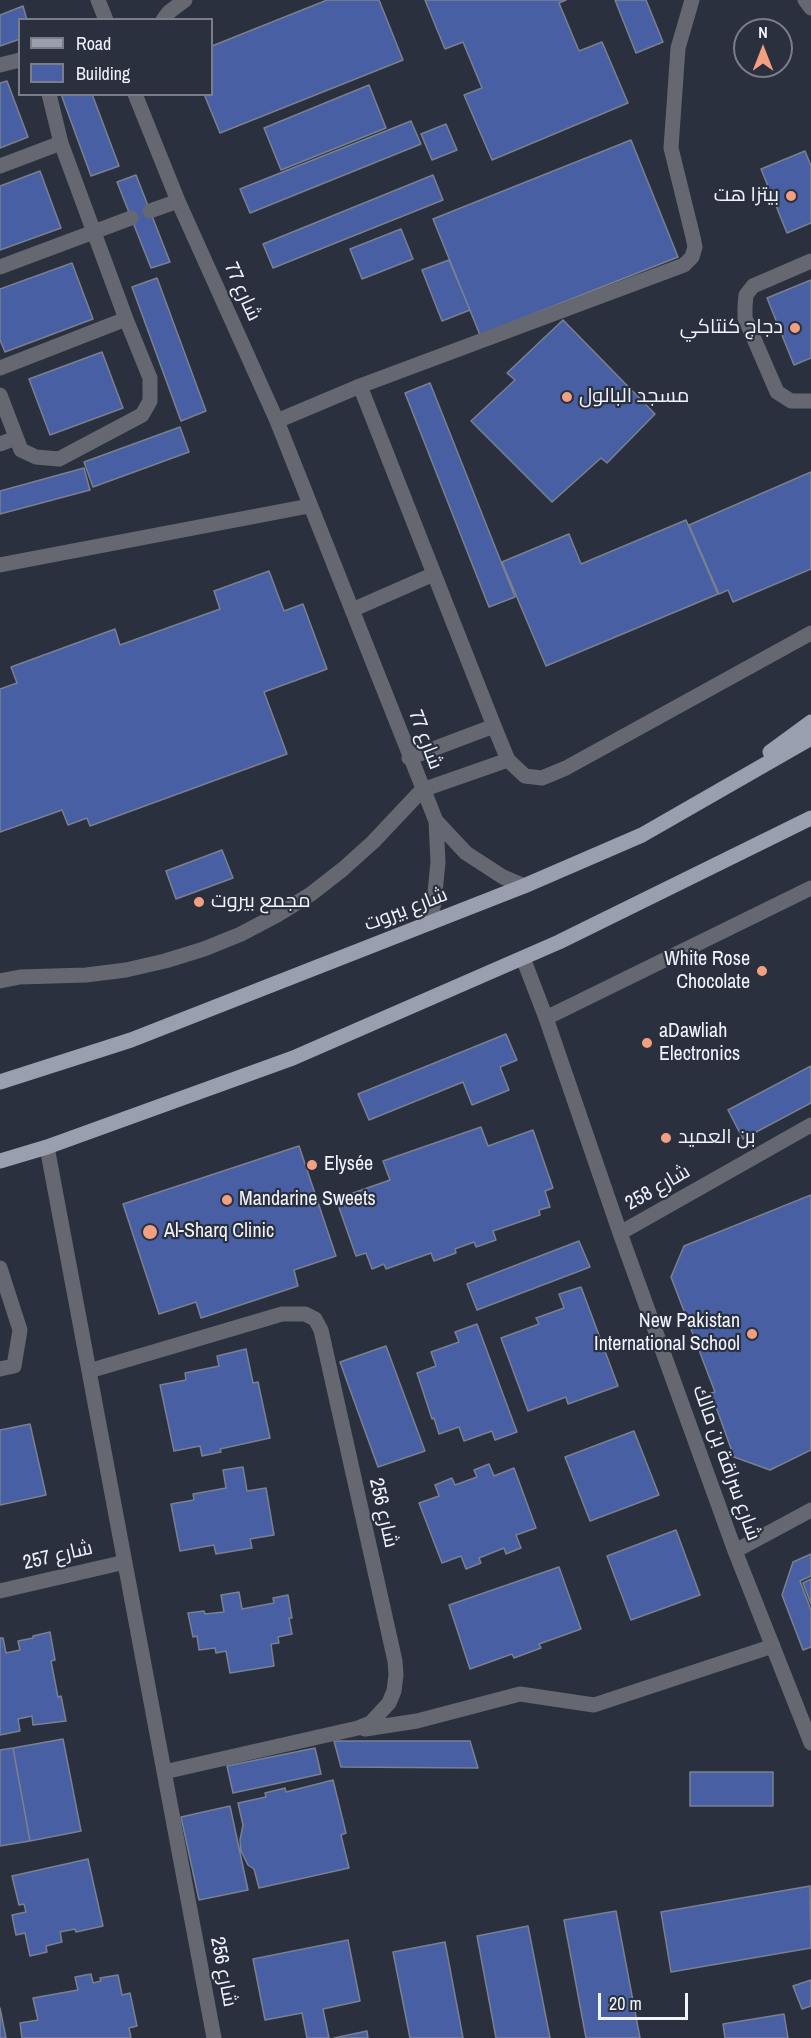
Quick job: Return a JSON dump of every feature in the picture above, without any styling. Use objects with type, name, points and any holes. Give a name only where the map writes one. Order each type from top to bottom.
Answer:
[{"type":"main road","points":[[719,790],[811,722]]},
{"type":"main road","name":"شارع بيروت","points":[[0,1082],[131,1040],[524,886],[642,835],[811,738]]},
{"type":"main road","points":[[0,1161],[47,1147],[293,1058],[523,958],[670,889],[811,818]]},
{"type":"street","points":[[98,0],[105,18]]},
{"type":"street","points":[[164,18],[186,0]]},
{"type":"street","points":[[277,421],[360,386],[684,264],[692,257],[695,247],[671,148],[678,48],[692,0]]},
{"type":"street","points":[[805,0],[811,8]]},
{"type":"street","points":[[0,65],[18,60]]},
{"type":"street","points":[[0,395],[21,450],[36,457],[59,459],[142,415],[150,402],[150,378],[62,143],[50,96]]},
{"type":"street","name":"شارع 77","points":[[136,96],[178,201],[277,421],[435,821],[438,862],[434,903],[429,923]]},
{"type":"street","points":[[0,166],[62,143]]},
{"type":"street","points":[[150,211],[178,201]]},
{"type":"street","points":[[0,267],[131,218]]},
{"type":"street","points":[[811,261],[753,286],[746,295],[745,307],[745,318],[777,392],[791,400],[811,401]]},
{"type":"street","points":[[0,368],[126,319]]},
{"type":"street","points":[[360,386],[508,760],[525,776],[542,778],[566,768],[811,633]]},
{"type":"street","points":[[0,444],[16,438]]},
{"type":"street","points":[[0,565],[309,506]]},
{"type":"street","points":[[352,610],[434,574]]},
{"type":"street","points":[[409,758],[494,726]]},
{"type":"street","points":[[0,981],[20,977],[86,975],[126,970],[204,949],[241,933],[311,894],[343,869],[373,842],[422,790],[508,760]]},
{"type":"street","name":"شارع 77","points":[[435,821],[466,853],[494,872],[524,886]]},
{"type":"street","points":[[546,1018],[811,888]]},
{"type":"street","name":"شارع سراقة بن مالك","points":[[523,958],[735,1551],[811,1743]]},
{"type":"street","name":"شارع 258","points":[[620,1233],[811,1125]]},
{"type":"street","name":"شارع 256","points":[[47,1147],[214,2038]]},
{"type":"street","points":[[0,1268],[20,1330],[14,1366],[0,1370]]},
{"type":"street","name":"شارع 256","points":[[89,1371],[282,1314],[305,1314],[315,1319],[321,1330],[395,1661],[395,1682],[389,1703],[365,1729]]},
{"type":"street","points":[[735,1551],[811,1510]]},
{"type":"street","name":"شارع 257","points":[[0,1591],[125,1562]]},
{"type":"street","points":[[365,1729],[417,1721],[520,1694],[594,1705],[773,1646]]},
{"type":"street","points":[[164,1772],[368,1724],[365,1729]]},
{"type":"building","points":[[327,0],[379,0],[403,60],[220,133],[205,96],[213,96],[213,46]]},
{"type":"building","points":[[425,0],[566,0],[559,3],[579,51],[602,42],[628,103],[492,160],[464,95],[482,88],[463,42],[445,49]]},
{"type":"building","points":[[615,0],[646,0],[663,42],[636,53]]},
{"type":"building","points":[[23,6],[26,18],[18,18],[18,40],[0,46],[0,15]]},
{"type":"building","points":[[7,81],[28,137],[0,148],[0,83]]},
{"type":"building","points":[[369,85],[386,128],[281,170],[264,128]]},
{"type":"building","points":[[62,96],[93,96],[119,166],[91,176]]},
{"type":"building","points":[[411,121],[421,144],[250,213],[240,189]]},
{"type":"building","points":[[446,124],[457,150],[432,160],[421,134]]},
{"type":"building","points":[[631,140],[678,257],[480,335],[433,219]]},
{"type":"building","name":"بيتزا هت","points":[[805,151],[811,166],[811,223],[787,233],[761,169]]},
{"type":"building","points":[[40,171],[61,228],[0,250],[0,186]]},
{"type":"building","points":[[136,175],[170,262],[151,268],[117,182]]},
{"type":"building","points":[[433,175],[443,200],[273,268],[263,244]]},
{"type":"building","points":[[401,229],[413,259],[362,279],[350,249]]},
{"type":"building","points":[[449,260],[470,310],[442,321],[422,270]]},
{"type":"building","points":[[72,263],[93,319],[5,352],[0,340],[0,289]]},
{"type":"building","points":[[157,278],[206,411],[181,421],[132,287]]},
{"type":"building","name":"دجاج كنتاكي","points":[[811,280],[811,358],[794,365],[767,298]]},
{"type":"building","name":"مسجد البالول","points":[[563,320],[655,414],[607,463],[601,458],[552,502],[471,421],[515,380],[507,373]]},
{"type":"building","points":[[102,352],[123,408],[50,435],[29,379]]},
{"type":"building","points":[[430,383],[515,597],[489,607],[405,393]]},
{"type":"building","points":[[180,427],[189,452],[93,487],[84,462]]},
{"type":"building","points":[[84,468],[90,490],[0,514],[0,491]]},
{"type":"building","points":[[811,472],[811,569],[733,602],[728,590],[719,594],[689,525]]},
{"type":"building","points":[[686,520],[718,594],[546,666],[502,562],[569,534],[581,564]]},
{"type":"building","points":[[269,571],[284,611],[303,604],[327,669],[264,692],[287,754],[90,826],[87,818],[68,825],[62,810],[0,832],[0,689],[17,683],[11,667],[115,629],[120,645],[220,609],[214,591]]},
{"type":"building","points":[[222,850],[233,878],[176,899],[166,871]]},
{"type":"building","points":[[506,1034],[517,1060],[500,1067],[509,1090],[472,1105],[463,1082],[369,1120],[358,1094]]},
{"type":"building","points":[[811,1066],[811,1103],[743,1139],[728,1110]]},
{"type":"building","points":[[481,1127],[488,1146],[533,1130],[553,1188],[545,1191],[550,1207],[539,1210],[540,1215],[493,1231],[496,1240],[476,1247],[474,1242],[455,1249],[456,1253],[434,1261],[431,1253],[386,1269],[384,1264],[372,1269],[366,1253],[356,1256],[336,1199],[390,1180],[383,1161]]},
{"type":"building","points":[[299,1146],[336,1256],[294,1270],[298,1286],[201,1318],[196,1302],[159,1314],[123,1204]]},
{"type":"building","name":"New Pakistan International School","points":[[811,1195],[811,1450],[770,1470],[734,1457],[711,1393],[715,1392],[671,1277],[684,1246]]},
{"type":"building","points":[[579,1241],[590,1267],[477,1310],[467,1284]]},
{"type":"building","points":[[581,1287],[618,1386],[568,1404],[566,1397],[528,1411],[501,1338],[539,1324],[536,1318],[564,1308],[559,1294]]},
{"type":"building","points":[[477,1324],[517,1432],[495,1440],[492,1431],[464,1441],[459,1427],[439,1434],[417,1373],[436,1366],[431,1352],[459,1342],[455,1332]]},
{"type":"building","points":[[386,1346],[425,1451],[378,1467],[340,1362]]},
{"type":"building","points":[[246,1349],[253,1383],[258,1382],[270,1438],[220,1449],[221,1452],[202,1456],[200,1446],[174,1451],[160,1385],[186,1380],[185,1373],[219,1366],[217,1356]]},
{"type":"building","points":[[30,1424],[46,1495],[0,1505],[0,1430]]},
{"type":"building","points":[[634,1431],[659,1495],[590,1521],[565,1457]]},
{"type":"building","points":[[489,1464],[494,1476],[514,1468],[536,1528],[516,1535],[521,1548],[506,1554],[504,1548],[479,1558],[481,1563],[466,1569],[461,1556],[442,1563],[419,1503],[439,1496],[435,1485],[452,1478],[455,1485],[477,1477],[474,1470]]},
{"type":"building","points":[[243,1467],[247,1491],[266,1488],[274,1535],[250,1539],[252,1548],[216,1554],[214,1545],[180,1551],[171,1504],[194,1500],[193,1494],[226,1488],[223,1470]]},
{"type":"building","points":[[676,1530],[700,1595],[631,1620],[607,1556]]},
{"type":"building","points":[[811,1554],[811,1576],[800,1581],[811,1610],[811,1647],[803,1650],[782,1595],[793,1562]]},
{"type":"building","points":[[559,1567],[581,1629],[539,1644],[541,1648],[514,1658],[512,1654],[470,1669],[449,1605]]},
{"type":"building","points":[[811,1579],[811,1604],[803,1583]]},
{"type":"building","points":[[239,1592],[242,1609],[274,1603],[273,1598],[288,1595],[292,1634],[278,1637],[279,1643],[271,1644],[274,1666],[230,1673],[226,1651],[216,1653],[215,1648],[199,1650],[197,1636],[193,1637],[188,1613],[224,1612],[221,1595]]},
{"type":"building","points":[[50,1632],[55,1660],[51,1661],[58,1697],[61,1696],[66,1721],[33,1725],[32,1716],[18,1719],[20,1731],[0,1735],[0,1638],[3,1638],[6,1653],[20,1650],[18,1641]]},
{"type":"building","points":[[63,1739],[81,1831],[30,1841],[13,1748]]},
{"type":"building","points":[[334,1741],[470,1741],[478,1768],[341,1767]]},
{"type":"building","points":[[13,1748],[30,1841],[0,1846],[0,1750]]},
{"type":"building","points":[[315,1748],[321,1774],[233,1793],[227,1766]]},
{"type":"building","points":[[690,1772],[773,1772],[773,1806],[690,1806]]},
{"type":"building","points":[[333,1780],[346,1833],[341,1835],[349,1868],[259,1888],[254,1869],[248,1865],[241,1851],[240,1840],[243,1825],[238,1803],[266,1797],[265,1793],[285,1788],[286,1792]]},
{"type":"building","points":[[230,1806],[248,1890],[199,1900],[181,1817]]},
{"type":"building","points":[[88,1859],[103,1926],[76,1932],[75,1929],[60,1932],[62,1942],[46,1946],[47,1952],[30,1956],[25,1933],[16,1935],[12,1915],[26,1912],[24,1904],[19,1905],[12,1876]]},
{"type":"building","points":[[810,1886],[811,1948],[671,1972],[661,1912]]},
{"type":"building","points":[[616,1911],[640,2038],[586,2038],[564,1920]]},
{"type":"building","points":[[528,1926],[550,2038],[496,2038],[477,1936]]},
{"type":"building","points":[[348,1940],[360,2001],[323,2009],[329,2038],[307,2038],[302,2013],[265,2020],[253,1959]]},
{"type":"building","points":[[445,1942],[463,2038],[410,2038],[393,1952]]},
{"type":"building","points":[[91,1974],[93,1983],[101,1981],[100,1978],[118,1975],[122,1995],[130,1993],[137,2026],[129,2028],[131,2038],[22,2038],[20,2023],[38,2020],[33,1998],[78,1990],[75,1977]]},
{"type":"building","points":[[811,1980],[811,2006],[802,2009],[793,1986]]},
{"type":"building","points":[[0,2008],[6,2038],[0,2038]]},
{"type":"building","points":[[784,2014],[788,2038],[725,2038],[723,2024]]},
{"type":"building","points":[[367,2031],[368,2038],[334,2038]]},
{"type":"place","name":"بيتزا هت","points":[[791,196]]},
{"type":"place","name":"دجاج كنتاكي","points":[[795,328]]},
{"type":"place","name":"مسجد البالول","points":[[567,397]]},
{"type":"place","name":"مجمع بيروت","points":[[199,902]]},
{"type":"place","name":"White Rose Chocolate","points":[[762,971]]},
{"type":"place","name":"aDawliah Electronics","points":[[647,1043]]},
{"type":"place","name":"بن العميد","points":[[666,1138]]},
{"type":"place","name":"Elysée","points":[[312,1165]]},
{"type":"place","name":"Mandarine Sweets","points":[[227,1200]]},
{"type":"place","name":"Al-Sharq Clinic","points":[[150,1232]]},
{"type":"place","name":"New Pakistan International School","points":[[752,1334]]}]
